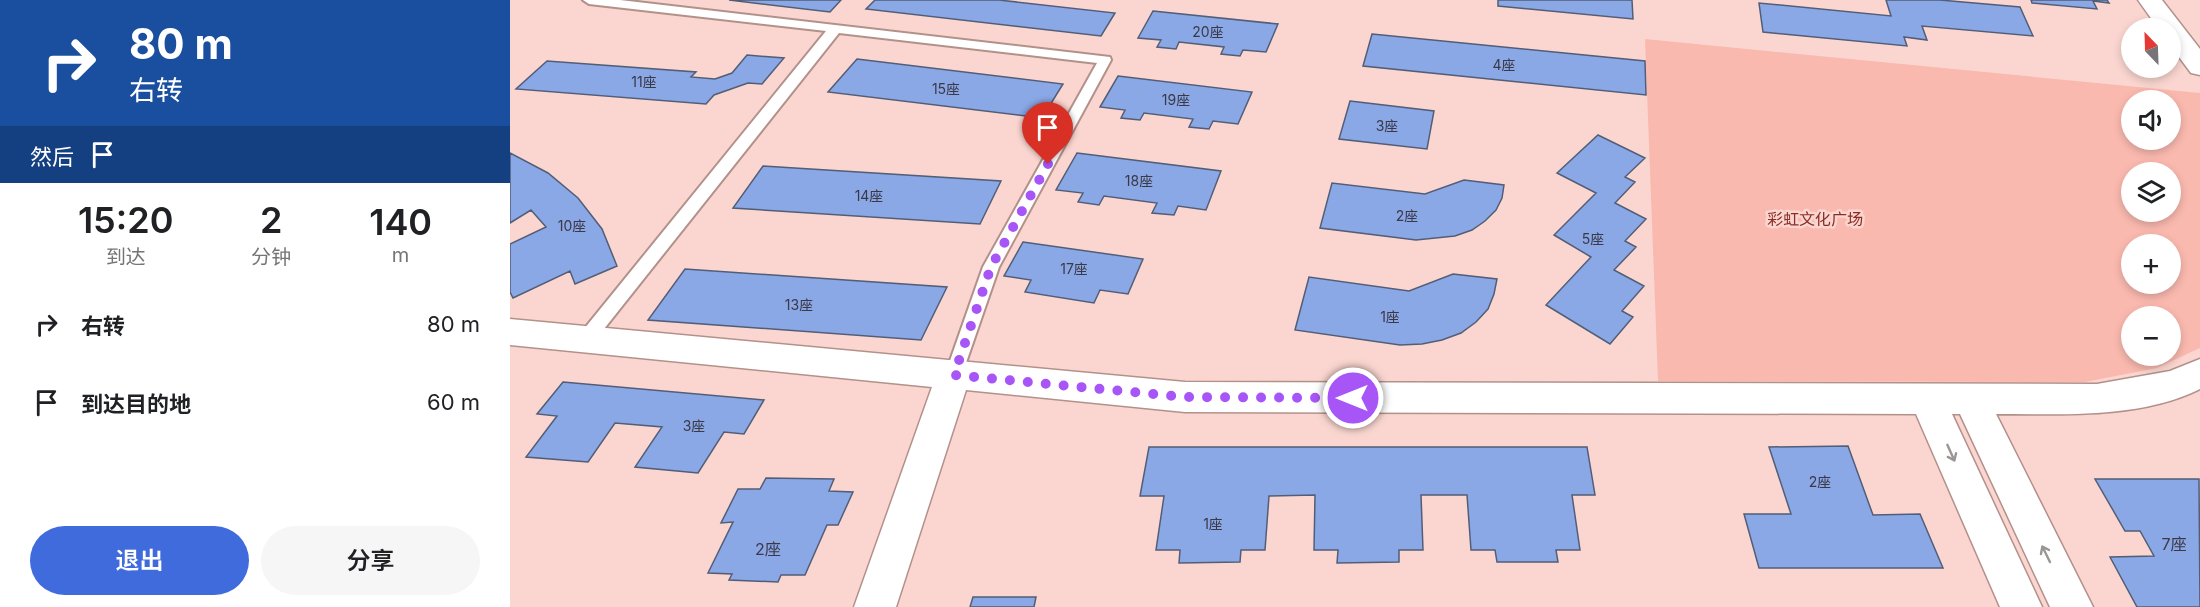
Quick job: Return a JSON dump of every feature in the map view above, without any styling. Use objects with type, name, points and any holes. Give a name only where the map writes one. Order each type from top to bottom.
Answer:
[{"type":"street","points":[[2150,0],[2200,68]]},
{"type":"street","points":[[510,332],[1185,397],[2097,399],[2175,384],[2200,373]]},
{"type":"street","points":[[875,607],[954,375]]},
{"type":"street","points":[[1927,399],[2021,607]]},
{"type":"street","points":[[1971,400],[2072,607]]},
{"type":"lane","points":[[589,0],[1105,60],[991,267],[954,375]]},
{"type":"lane","points":[[586,339],[835,29]]},
{"type":"green space","name":"彩虹文化广场","points":[[1645,39],[2169,90],[2121,90],[2121,150],[2181,150],[2181,91],[2200,93],[2200,348],[2181,357],[2181,306],[2121,306],[2121,366],[2161,366],[2085,382],[1658,381]]},
{"type":"building","points":[[729,0],[841,0],[830,12]]},
{"type":"building","points":[[875,0],[999,0],[1115,13],[1101,36],[866,9]]},
{"type":"building","points":[[1498,0],[1632,0],[1633,19],[1498,6]]},
{"type":"building","points":[[1886,0],[1940,0],[2020,7],[2033,36],[1922,26],[1927,40],[1904,37],[1907,46],[1763,32],[1759,3],[1891,16]]},
{"type":"building","points":[[2031,0],[2107,0],[2109,3],[2093,1],[2097,9],[2032,3]]},
{"type":"building","points":[[1153,11],[1278,24],[1266,52],[1243,50],[1240,56],[1221,54],[1224,47],[1179,42],[1176,49],[1157,47],[1161,40],[1138,38]]},
{"type":"building","points":[[1372,34],[1645,61],[1646,95],[1363,66]]},
{"type":"building","points":[[747,55],[784,58],[762,84],[748,83],[714,95],[706,104],[516,89],[547,61],[696,72],[691,77],[715,79],[732,73]]},
{"type":"building","points":[[857,59],[1063,84],[1042,118],[828,92]]},
{"type":"building","points":[[1118,76],[1252,92],[1238,124],[1213,121],[1209,129],[1189,127],[1193,119],[1144,113],[1140,120],[1121,118],[1125,110],[1100,107]]},
{"type":"building","points":[[1350,101],[1434,111],[1427,149],[1339,139]]},
{"type":"building","points":[[1598,135],[1645,158],[1625,177],[1635,182],[1615,203],[1646,219],[1625,241],[1636,247],[1614,270],[1644,286],[1622,311],[1633,317],[1610,344],[1546,305],[1591,257],[1554,235],[1596,193],[1557,173]]},
{"type":"building","points":[[510,153],[548,173],[578,198],[602,229],[617,266],[575,284],[570,271],[513,298],[510,292],[510,244],[546,227],[531,210],[510,223]]},
{"type":"building","points":[[1077,153],[1221,171],[1206,210],[1178,206],[1174,215],[1152,213],[1157,203],[1104,196],[1099,205],[1078,202],[1083,193],[1056,190]]},
{"type":"building","points":[[763,166],[1001,181],[980,224],[733,208]]},
{"type":"building","points":[[1464,180],[1504,185],[1502,198],[1496,210],[1485,221],[1472,230],[1455,236],[1416,240],[1320,228],[1332,183],[1425,194]]},
{"type":"building","points":[[1023,242],[1143,259],[1128,294],[1100,290],[1094,303],[1025,292],[1031,280],[1004,276]]},
{"type":"building","points":[[685,269],[947,287],[921,340],[648,320]]},
{"type":"building","points":[[1453,274],[1497,279],[1488,309],[1461,333],[1442,340],[1400,345],[1295,330],[1309,277],[1409,291]]},
{"type":"building","points":[[563,382],[764,400],[744,434],[724,432],[698,473],[635,467],[662,427],[615,423],[588,462],[526,457],[557,416],[537,414]]},
{"type":"building","points":[[1848,446],[1873,515],[1920,514],[1943,568],[1759,568],[1744,514],[1791,514],[1769,447]]},
{"type":"building","points":[[1149,447],[1587,447],[1595,495],[1572,495],[1580,550],[1556,550],[1558,562],[1497,562],[1495,550],[1471,550],[1467,495],[1421,495],[1423,550],[1399,550],[1399,562],[1337,563],[1338,550],[1314,550],[1315,495],[1269,496],[1265,550],[1241,550],[1240,562],[1179,563],[1180,550],[1156,550],[1164,496],[1140,496]]},
{"type":"building","points":[[766,478],[834,479],[829,491],[853,492],[838,525],[827,525],[805,575],[781,575],[778,582],[729,580],[732,574],[708,573],[733,522],[721,523],[738,489],[760,489]]},
{"type":"building","points":[[2095,479],[2199,479],[2200,607],[2137,607],[2110,557],[2154,556],[2140,531],[2125,531]]},
{"type":"building","points":[[973,597],[1036,597],[1034,607],[970,607]]},
{"type":"route","points":[[1048,164],[991,267],[954,375],[1185,397],[1353,398]]}]
